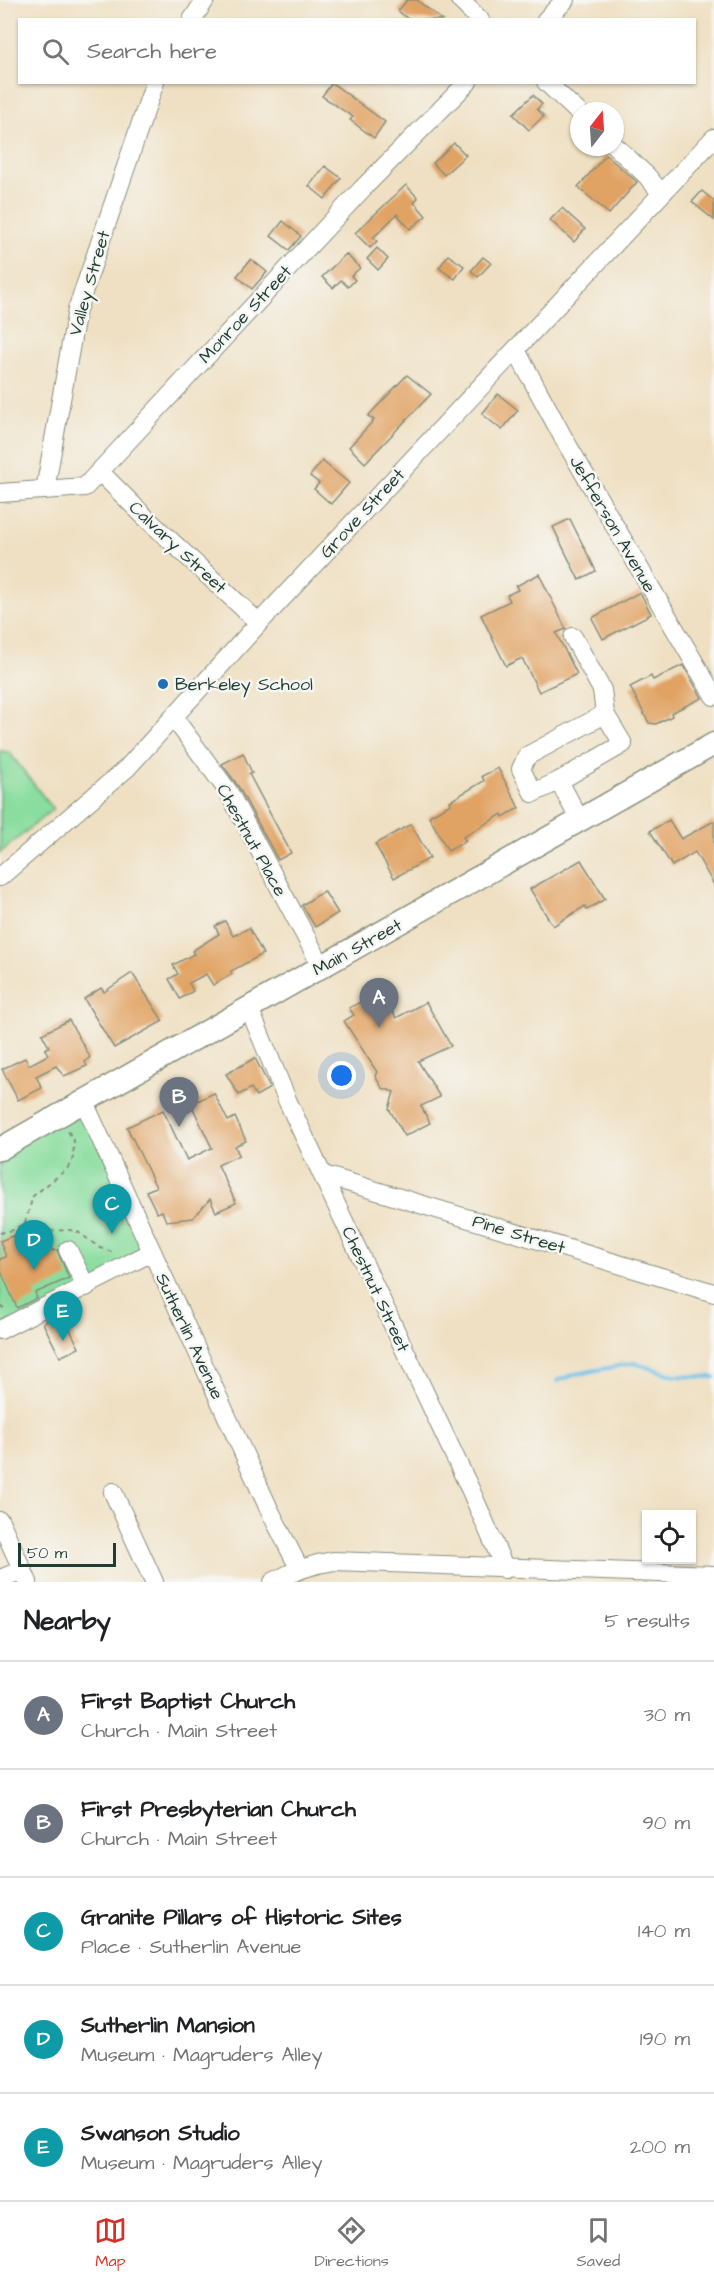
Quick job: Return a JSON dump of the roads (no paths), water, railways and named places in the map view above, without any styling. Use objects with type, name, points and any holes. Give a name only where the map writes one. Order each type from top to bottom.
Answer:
[{"type":"main road","name":"Main Street","points":[[0,1149],[714,744]]},
{"type":"street","points":[[193,18],[205,0]]},
{"type":"street","points":[[460,0],[478,18]]},
{"type":"street","points":[[548,18],[566,0]]},
{"type":"street","name":"Valley Street","points":[[45,490],[77,310],[154,84]]},
{"type":"street","name":"Monroe Street","points":[[0,493],[85,487],[363,188],[466,84]]},
{"type":"street","points":[[548,84],[570,104]]},
{"type":"street","name":"Grove Street","points":[[0,877],[127,768],[259,623],[714,138]]},
{"type":"street","points":[[624,154],[661,193]]},
{"type":"street","name":"Jefferson Avenue","points":[[516,350],[581,469],[714,696]]},
{"type":"street","name":"Calvary Street","points":[[99,471],[259,623]]},
{"type":"street","points":[[573,637],[602,690],[605,714],[623,744],[559,781],[533,793],[521,769],[527,756],[605,714]]},
{"type":"street","name":"Chestnut Place","points":[[174,718],[228,791],[322,967]]},
{"type":"street","points":[[559,781],[579,819]]},
{"type":"street","name":"Chestnut Street","points":[[249,1008],[288,1101],[324,1175],[383,1308],[440,1424],[505,1569]]},
{"type":"street","name":"Sutherlin Avenue","points":[[84,1102],[268,1509],[299,1568]]},
{"type":"street","name":"Pine Street","points":[[324,1175],[714,1293]]},
{"type":"street","points":[[68,1250],[86,1287]]},
{"type":"street","points":[[0,1330],[152,1252]]},
{"type":"street","points":[[113,1492],[154,1582]]},
{"type":"street","points":[[0,1521],[25,1576],[0,1579]]},
{"type":"street","points":[[273,1582],[299,1568],[334,1561],[658,1578],[714,1575]]},
{"type":"waterway","points":[[557,1381],[576,1374],[634,1363],[676,1376],[714,1377]]},
{"type":"place","name":"Berkeley School","points":[[163,684]]},
{"type":"place","name":"First Baptist Church","points":[[379,1028]]},
{"type":"place","name":"First Presbyterian Church","points":[[179,1127]]},
{"type":"place","name":"Granite Pillars of Historic Sites","points":[[112,1234]]},
{"type":"place","name":"Sutherlin Mansion","points":[[34,1270]]},
{"type":"place","name":"Swanson Studio","points":[[63,1341]]}]
